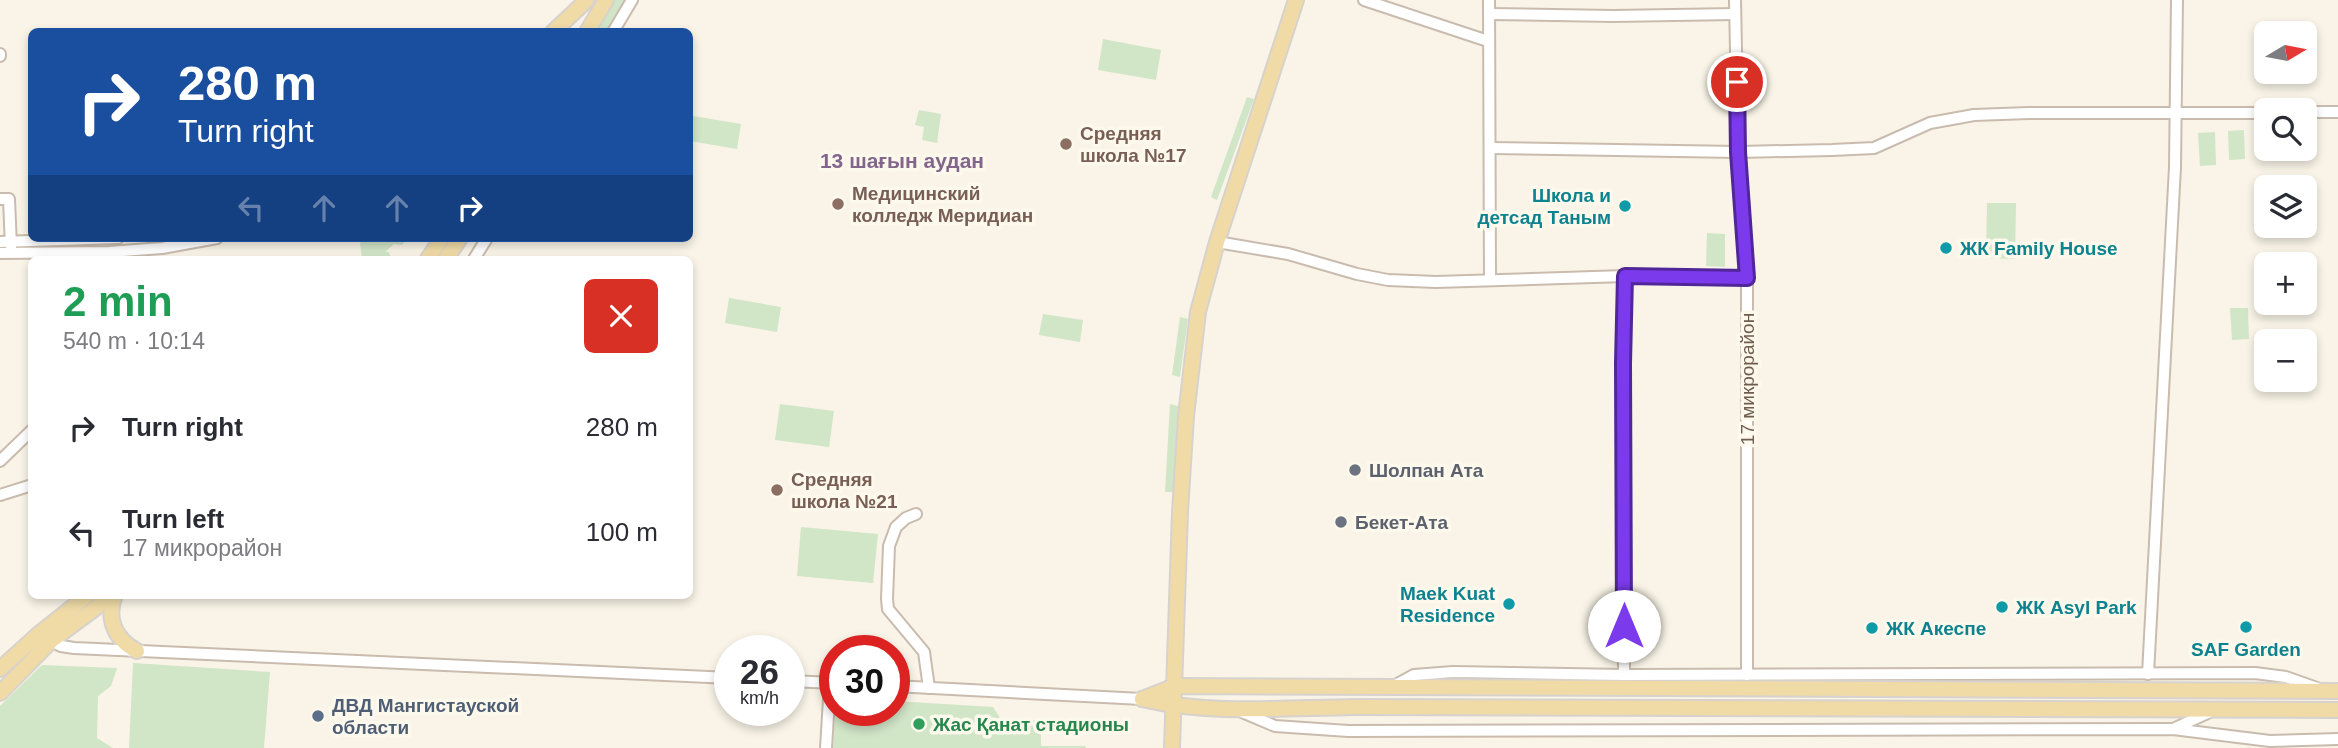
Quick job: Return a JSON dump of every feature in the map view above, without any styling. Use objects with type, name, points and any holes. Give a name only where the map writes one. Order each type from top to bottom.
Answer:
[{"type":"main road","points":[[589,28],[606,0]]},
{"type":"main road","points":[[1172,748],[1180,512],[1186,416],[1198,312],[1217,242],[1296,0]]},
{"type":"main road","points":[[557,28],[586,1]]},
{"type":"main road","points":[[569,28],[586,1]]},
{"type":"main road","points":[[0,693],[45,637],[84,599]]},
{"type":"main road","points":[[0,668],[107,599]]},
{"type":"main road","points":[[113,599],[110,609],[111,625],[120,638],[137,651]]},
{"type":"main road","points":[[1142,699],[1175,686],[2332,691]]},
{"type":"main road","points":[[1807,690],[1808,708]]},
{"type":"main road","points":[[1142,699],[1174,707],[1236,709],[1354,707],[2338,710]]},
{"type":"street","points":[[615,28],[632,0]]},
{"type":"street","points":[[1364,0],[1488,41]]},
{"type":"street","points":[[1489,0],[1490,280]]},
{"type":"street","name":"17 микрорайон","points":[[1735,0],[1738,152],[1747,278],[1747,675]]},
{"type":"street","points":[[2148,674],[2171,270],[2177,0]]},
{"type":"street","points":[[1489,14],[1735,14]]},
{"type":"street","points":[[2317,112],[2338,112]]},
{"type":"street","points":[[1489,148],[1738,152],[1874,148],[1930,123],[1974,115],[2254,113]]},
{"type":"street","points":[[0,199],[9,199],[5,247]]},
{"type":"street","points":[[5,247],[68,242]]},
{"type":"street","points":[[5,247],[128,250],[194,242]]},
{"type":"street","points":[[1217,242],[1288,254],[1388,280],[1436,282],[1625,276],[1747,278]]},
{"type":"street","points":[[149,256],[162,248]]},
{"type":"street","points":[[128,250],[135,256]]},
{"type":"street","points":[[1624,675],[1625,276]]},
{"type":"street","points":[[0,461],[28,434]]},
{"type":"street","points":[[0,495],[28,486]]},
{"type":"street","points":[[916,514],[896,527],[889,546],[887,598],[888,609],[923,652],[929,688]]},
{"type":"street","points":[[45,637],[74,648],[714,677]]},
{"type":"street","points":[[1389,689],[1414,675],[1454,672],[1624,675],[2255,673],[2286,677],[2332,691]]},
{"type":"street","points":[[910,687],[1142,699]]},
{"type":"street","points":[[1236,709],[1275,726],[1348,731],[2173,729],[2270,741],[2338,739]]},
{"type":"street","points":[[2146,709],[2146,729]]},
{"type":"street","points":[[2173,729],[2214,710]]},
{"type":"street","points":[[826,748],[828,726]]},
{"type":"green space","points":[[614,0],[625,0],[608,28],[596,28]]},
{"type":"green space","points":[[1103,39],[1161,50],[1156,80],[1098,70]]},
{"type":"green space","points":[[1247,97],[1254,99],[1217,200],[1211,197]]},
{"type":"green space","points":[[919,110],[941,114],[937,143],[922,140],[924,127],[915,125]]},
{"type":"green space","points":[[693,116],[741,124],[737,149],[693,142]]},
{"type":"green space","points":[[2244,130],[2245,159],[2229,160],[2228,131]]},
{"type":"green space","points":[[2215,132],[2216,165],[2200,166],[2198,133]]},
{"type":"green space","points":[[1987,203],[2016,203],[2015,259],[1986,258]]},
{"type":"green space","points":[[1707,233],[1725,234],[1725,267],[1706,266]]},
{"type":"green space","points":[[404,242],[402,245],[394,244],[385,252],[389,252],[390,256],[362,256],[360,243]]},
{"type":"green space","points":[[729,298],[781,307],[777,332],[725,323]]},
{"type":"green space","points":[[2230,308],[2248,308],[2249,339],[2232,340]]},
{"type":"green space","points":[[1043,314],[1083,320],[1080,342],[1039,335]]},
{"type":"green space","points":[[1180,317],[1188,319],[1180,377],[1172,375]]},
{"type":"green space","points":[[780,404],[834,411],[829,447],[775,440]]},
{"type":"green space","points":[[1170,404],[1178,406],[1173,492],[1165,492]]},
{"type":"green space","points":[[801,527],[878,534],[873,583],[797,576]]},
{"type":"green space","points":[[133,663],[270,672],[264,748],[129,748]]},
{"type":"green space","points":[[42,665],[117,668],[111,686],[98,696],[97,738],[113,748],[0,748],[0,706]]},
{"type":"green space","name":"Жас Қанат стадионы","points":[[910,702],[993,707],[1006,727],[1020,720],[1041,720],[1041,746],[1086,748],[833,748],[834,726],[910,726]]},
{"type":"place","name":"Средняя школа №17","points":[[1066,144]]},
{"type":"place","name":"Медицинский колледж Меридиан","points":[[838,204]]},
{"type":"place","name":"Школа и детсад Таным","points":[[1625,206]]},
{"type":"place","name":"ЖК Family House","points":[[1946,248]]},
{"type":"place","name":"Шолпан Ата","points":[[1355,470]]},
{"type":"place","name":"Средняя школа №21","points":[[777,490]]},
{"type":"place","name":"Бекет-Ата","points":[[1341,522]]},
{"type":"place","name":"Maek Kuat Residence","points":[[1509,604]]},
{"type":"place","name":"ЖК Asyl Park","points":[[2002,607]]},
{"type":"place","name":"SAF Garden","points":[[2246,627]]},
{"type":"place","name":"ЖК Акеспе","points":[[1872,628]]},
{"type":"place","name":"ДВД Мангистауской области","points":[[318,716]]},
{"type":"place","name":"Жас Қанат стадионы","points":[[919,724]]},
{"type":"district","name":"13 шағын аудан","points":[[902,160]]},
{"type":"route","points":[[1624,626],[1625,276],[1747,278],[1738,152],[1737,82]]}]
